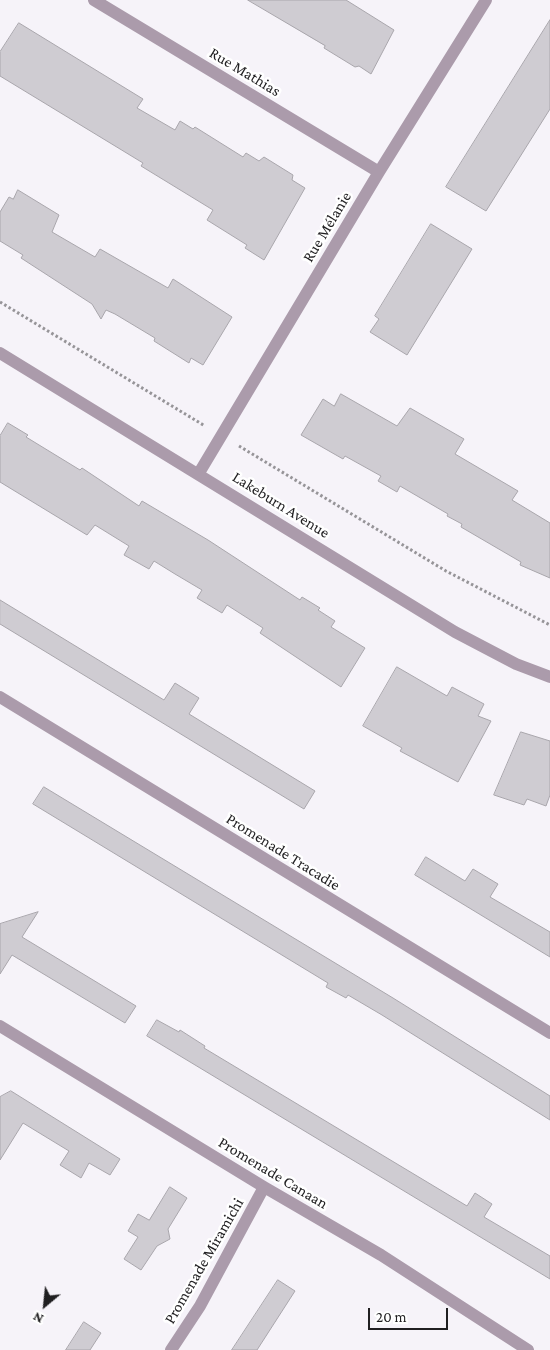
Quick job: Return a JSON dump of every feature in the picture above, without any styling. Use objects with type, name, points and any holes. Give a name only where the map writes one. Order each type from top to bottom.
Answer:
[{"type":"street","name":"Rue Mathias","points":[[94,0],[379,172]]},
{"type":"street","name":"Rue Mélanie","points":[[199,473],[379,172],[486,0]]},
{"type":"street","name":"Lakeburn Avenue","points":[[0,353],[199,473],[455,632],[516,664],[550,677]]},
{"type":"street","name":"Promenade Tracadie","points":[[0,697],[550,1033]]},
{"type":"street","name":"Promenade Canaan","points":[[0,1026],[264,1187],[381,1255],[528,1350]]},
{"type":"street","name":"Promenade Miramichi","points":[[171,1350],[200,1306],[264,1187]]},
{"type":"path","points":[[0,302],[446,571],[550,625]]},
{"type":"building","points":[[248,0],[346,0],[394,30],[371,74],[359,66],[355,67],[324,48],[325,46]]},
{"type":"building","points":[[550,20],[550,109],[486,211],[446,187]]},
{"type":"building","points":[[19,23],[143,99],[137,108],[175,130],[180,121],[193,129],[195,127],[243,157],[246,153],[259,161],[264,157],[293,175],[292,180],[305,188],[264,260],[245,248],[247,245],[207,220],[213,210],[141,166],[143,163],[0,76],[0,52]]},
{"type":"building","points":[[18,190],[59,215],[52,232],[95,257],[100,249],[168,288],[173,279],[232,317],[203,365],[191,358],[189,363],[154,341],[155,338],[115,314],[106,310],[101,319],[92,304],[21,258],[23,255],[0,241],[0,212],[9,197],[13,199]]},
{"type":"building","points":[[431,224],[472,249],[407,355],[370,332],[379,319],[375,316]]},
{"type":"building","points":[[341,394],[397,426],[410,408],[464,439],[455,454],[518,491],[512,500],[550,523],[550,578],[520,565],[521,562],[461,527],[462,524],[447,516],[448,514],[400,486],[397,492],[378,481],[381,476],[345,456],[343,459],[301,435],[323,399],[334,406]]},
{"type":"building","points":[[8,423],[28,435],[26,437],[80,470],[82,468],[139,506],[142,501],[208,540],[300,600],[302,597],[320,608],[318,610],[335,621],[331,627],[365,648],[341,687],[260,633],[263,628],[227,605],[222,613],[197,598],[202,590],[154,561],[149,569],[124,555],[129,546],[95,525],[87,535],[0,482],[0,436]]},
{"type":"building","points":[[0,600],[164,700],[175,683],[199,698],[189,714],[315,791],[304,809],[0,624]]},
{"type":"building","points":[[397,667],[447,696],[452,687],[484,704],[478,716],[491,721],[458,782],[400,751],[402,748],[363,726]]},
{"type":"building","points":[[521,732],[550,741],[550,795],[546,806],[527,799],[524,805],[494,795]]},
{"type":"building","points":[[44,787],[393,998],[550,1096],[550,1120],[382,1015],[348,995],[346,998],[326,987],[328,983],[33,804]]},
{"type":"building","points":[[426,857],[465,881],[473,869],[498,884],[490,897],[550,932],[550,957],[415,875]]},
{"type":"building","points":[[38,912],[22,937],[136,1006],[125,1023],[12,955],[0,974],[0,924]]},
{"type":"building","points":[[157,1020],[179,1032],[180,1030],[205,1046],[204,1048],[467,1206],[475,1193],[492,1204],[484,1217],[550,1256],[550,1279],[147,1036]]},
{"type":"building","points":[[11,1091],[120,1159],[110,1175],[89,1163],[81,1178],[60,1165],[69,1151],[23,1123],[0,1160],[0,1097]]},
{"type":"building","points":[[170,1187],[187,1198],[168,1229],[170,1239],[157,1246],[141,1270],[124,1259],[138,1237],[128,1231],[138,1214],[149,1220]]},
{"type":"building","points":[[278,1280],[295,1291],[257,1350],[232,1350]]},
{"type":"building","points":[[84,1322],[101,1333],[90,1350],[66,1350]]}]
